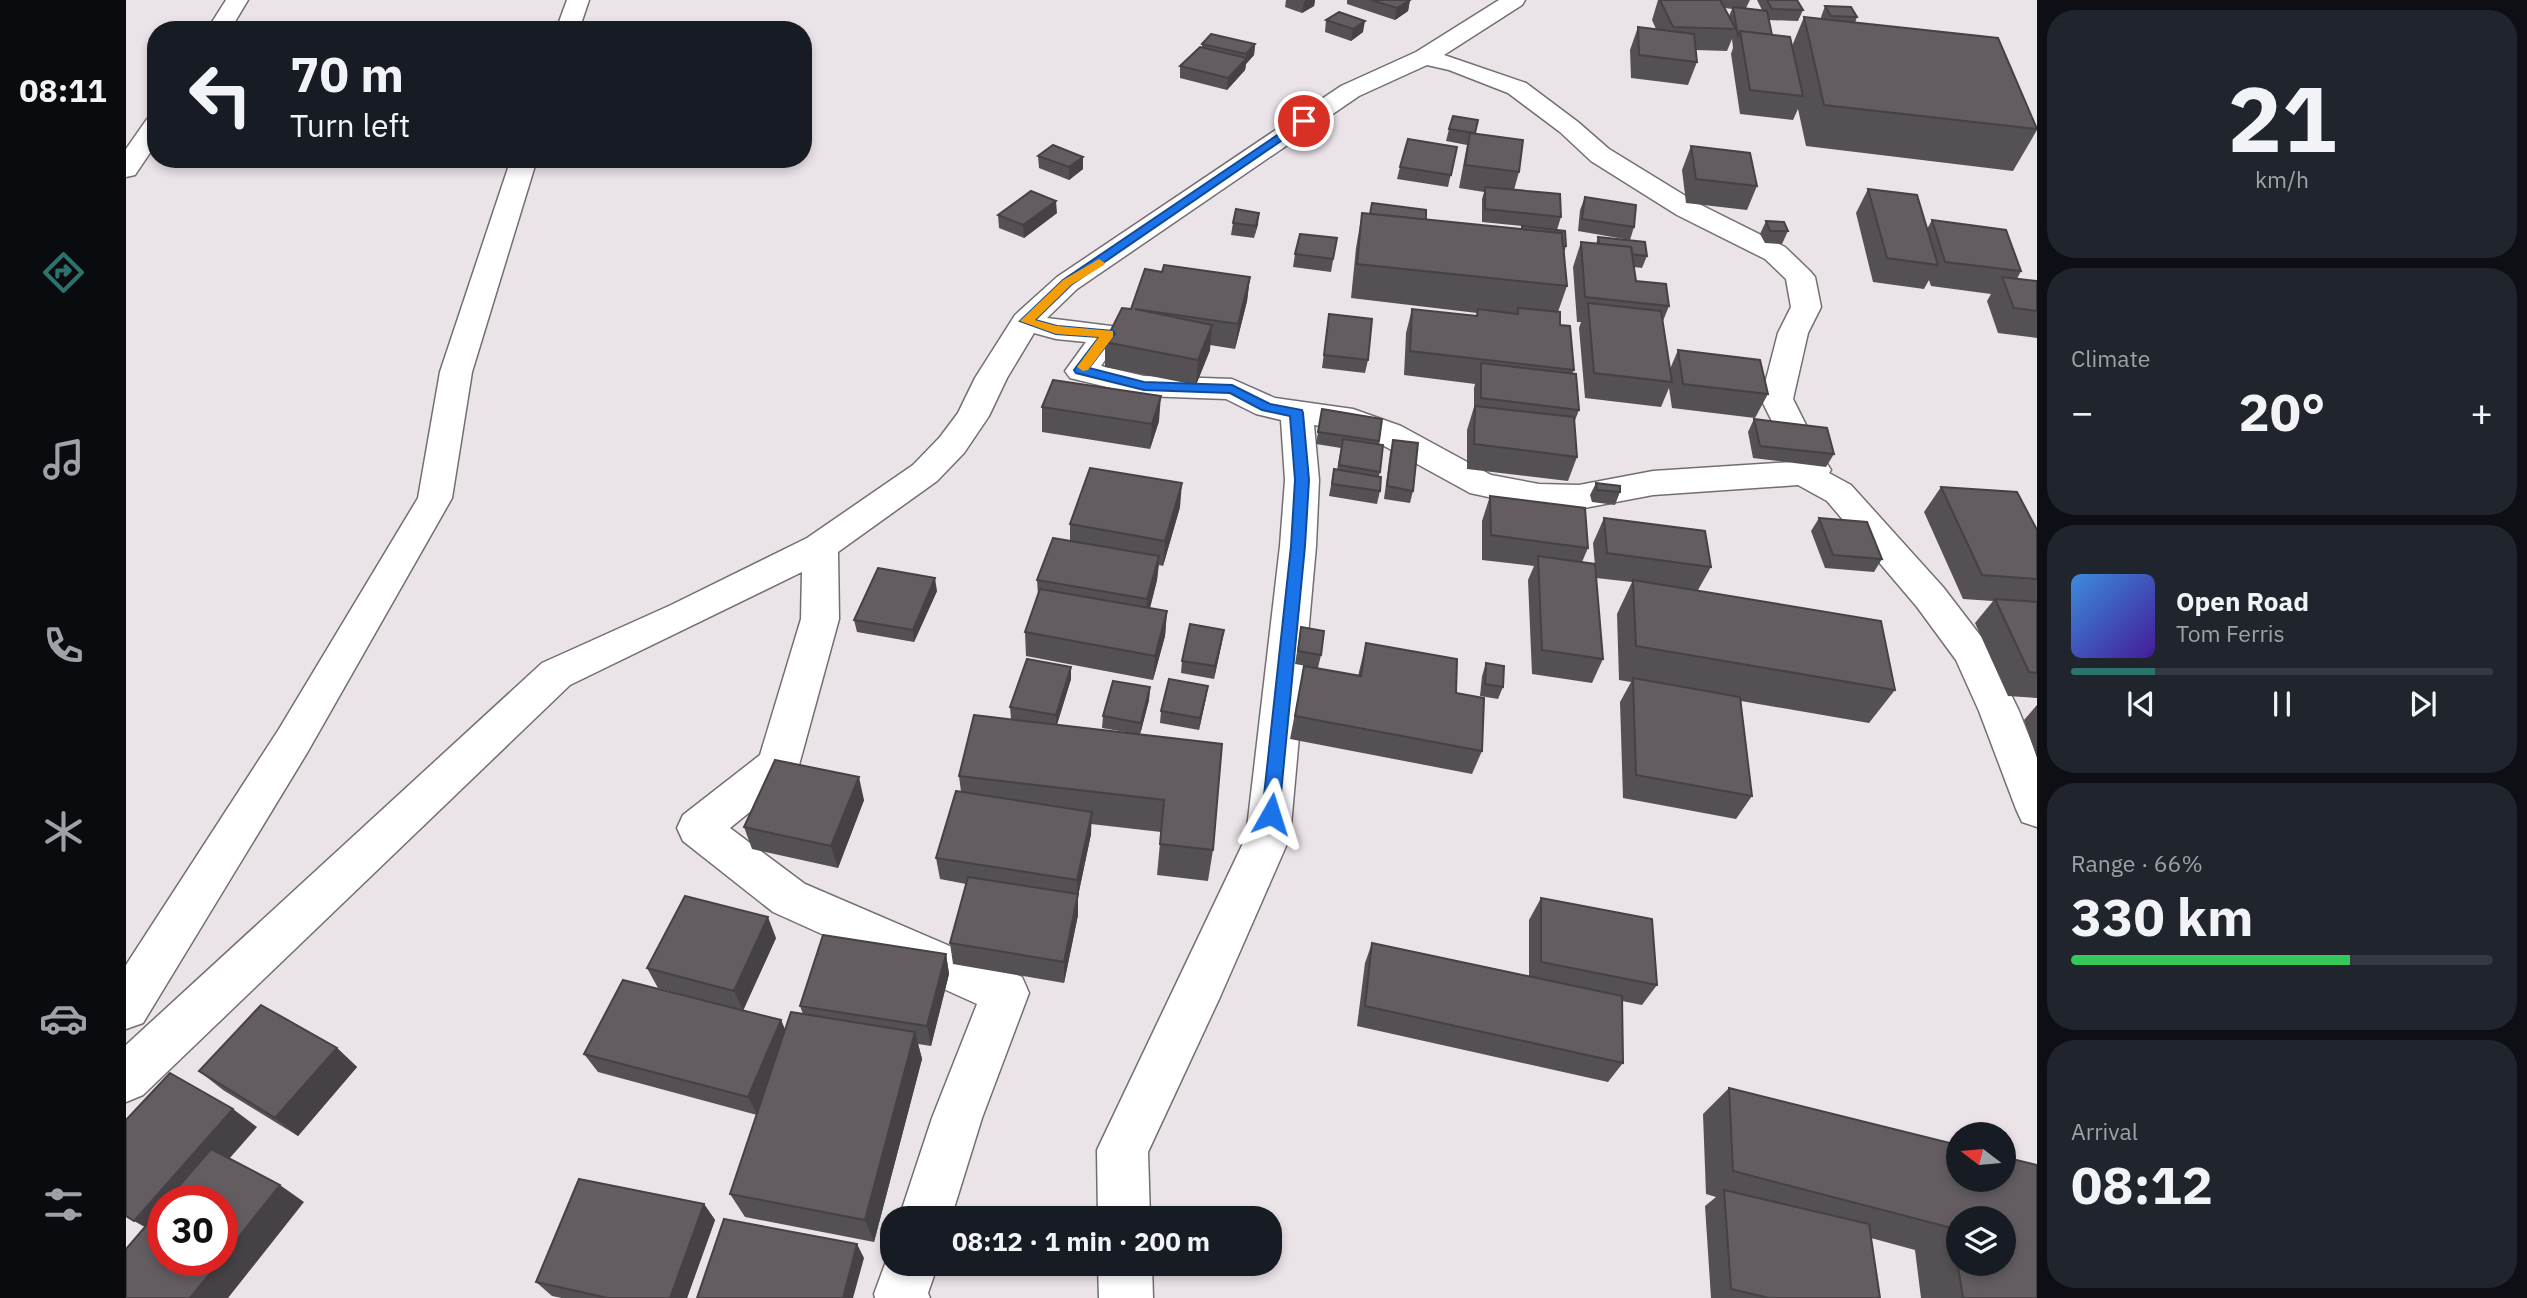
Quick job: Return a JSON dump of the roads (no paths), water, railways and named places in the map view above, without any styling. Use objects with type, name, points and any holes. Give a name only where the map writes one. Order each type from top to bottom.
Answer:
[{"type":"street","points":[[224,21],[237,0]]},
{"type":"street","points":[[570,21],[578,0]]},
{"type":"street","points":[[126,1079],[556,674],[684,615],[820,547],[939,461],[973,416],[991,378],[1026,321],[1067,282],[1350,90],[1424,57],[1514,0]]},
{"type":"street","points":[[1424,57],[1457,65],[1517,88],[1570,127],[1600,155],[1687,209],[1776,253],[1800,277],[1806,307],[1793,333],[1777,399],[1802,452],[1822,481]]},
{"type":"street","points":[[126,169],[147,138]]},
{"type":"street","points":[[126,1007],[293,741],[435,498],[456,372],[521,168]]},
{"type":"street","points":[[1026,321],[1056,330],[1108,334],[1081,370],[1144,386],[1232,389],[1267,407],[1353,419],[1389,434],[1482,485],[1539,496],[1579,497],[1653,482],[1766,473],[1802,473],[1822,481],[1839,493],[1930,597],[1972,653],[1999,711],[2037,809]]},
{"type":"street","points":[[1124,1206],[1122,1150],[1203,982],[1268,837],[1298,546],[1302,480],[1297,413]]},
{"type":"street","points":[[820,547],[820,619],[778,765],[698,828],[789,898],[1004,993],[957,1118],[929,1206]]},
{"type":"street","points":[[903,1298],[901,1294],[907,1276]]},
{"type":"street","points":[[1125,1276],[1126,1298]]}]
